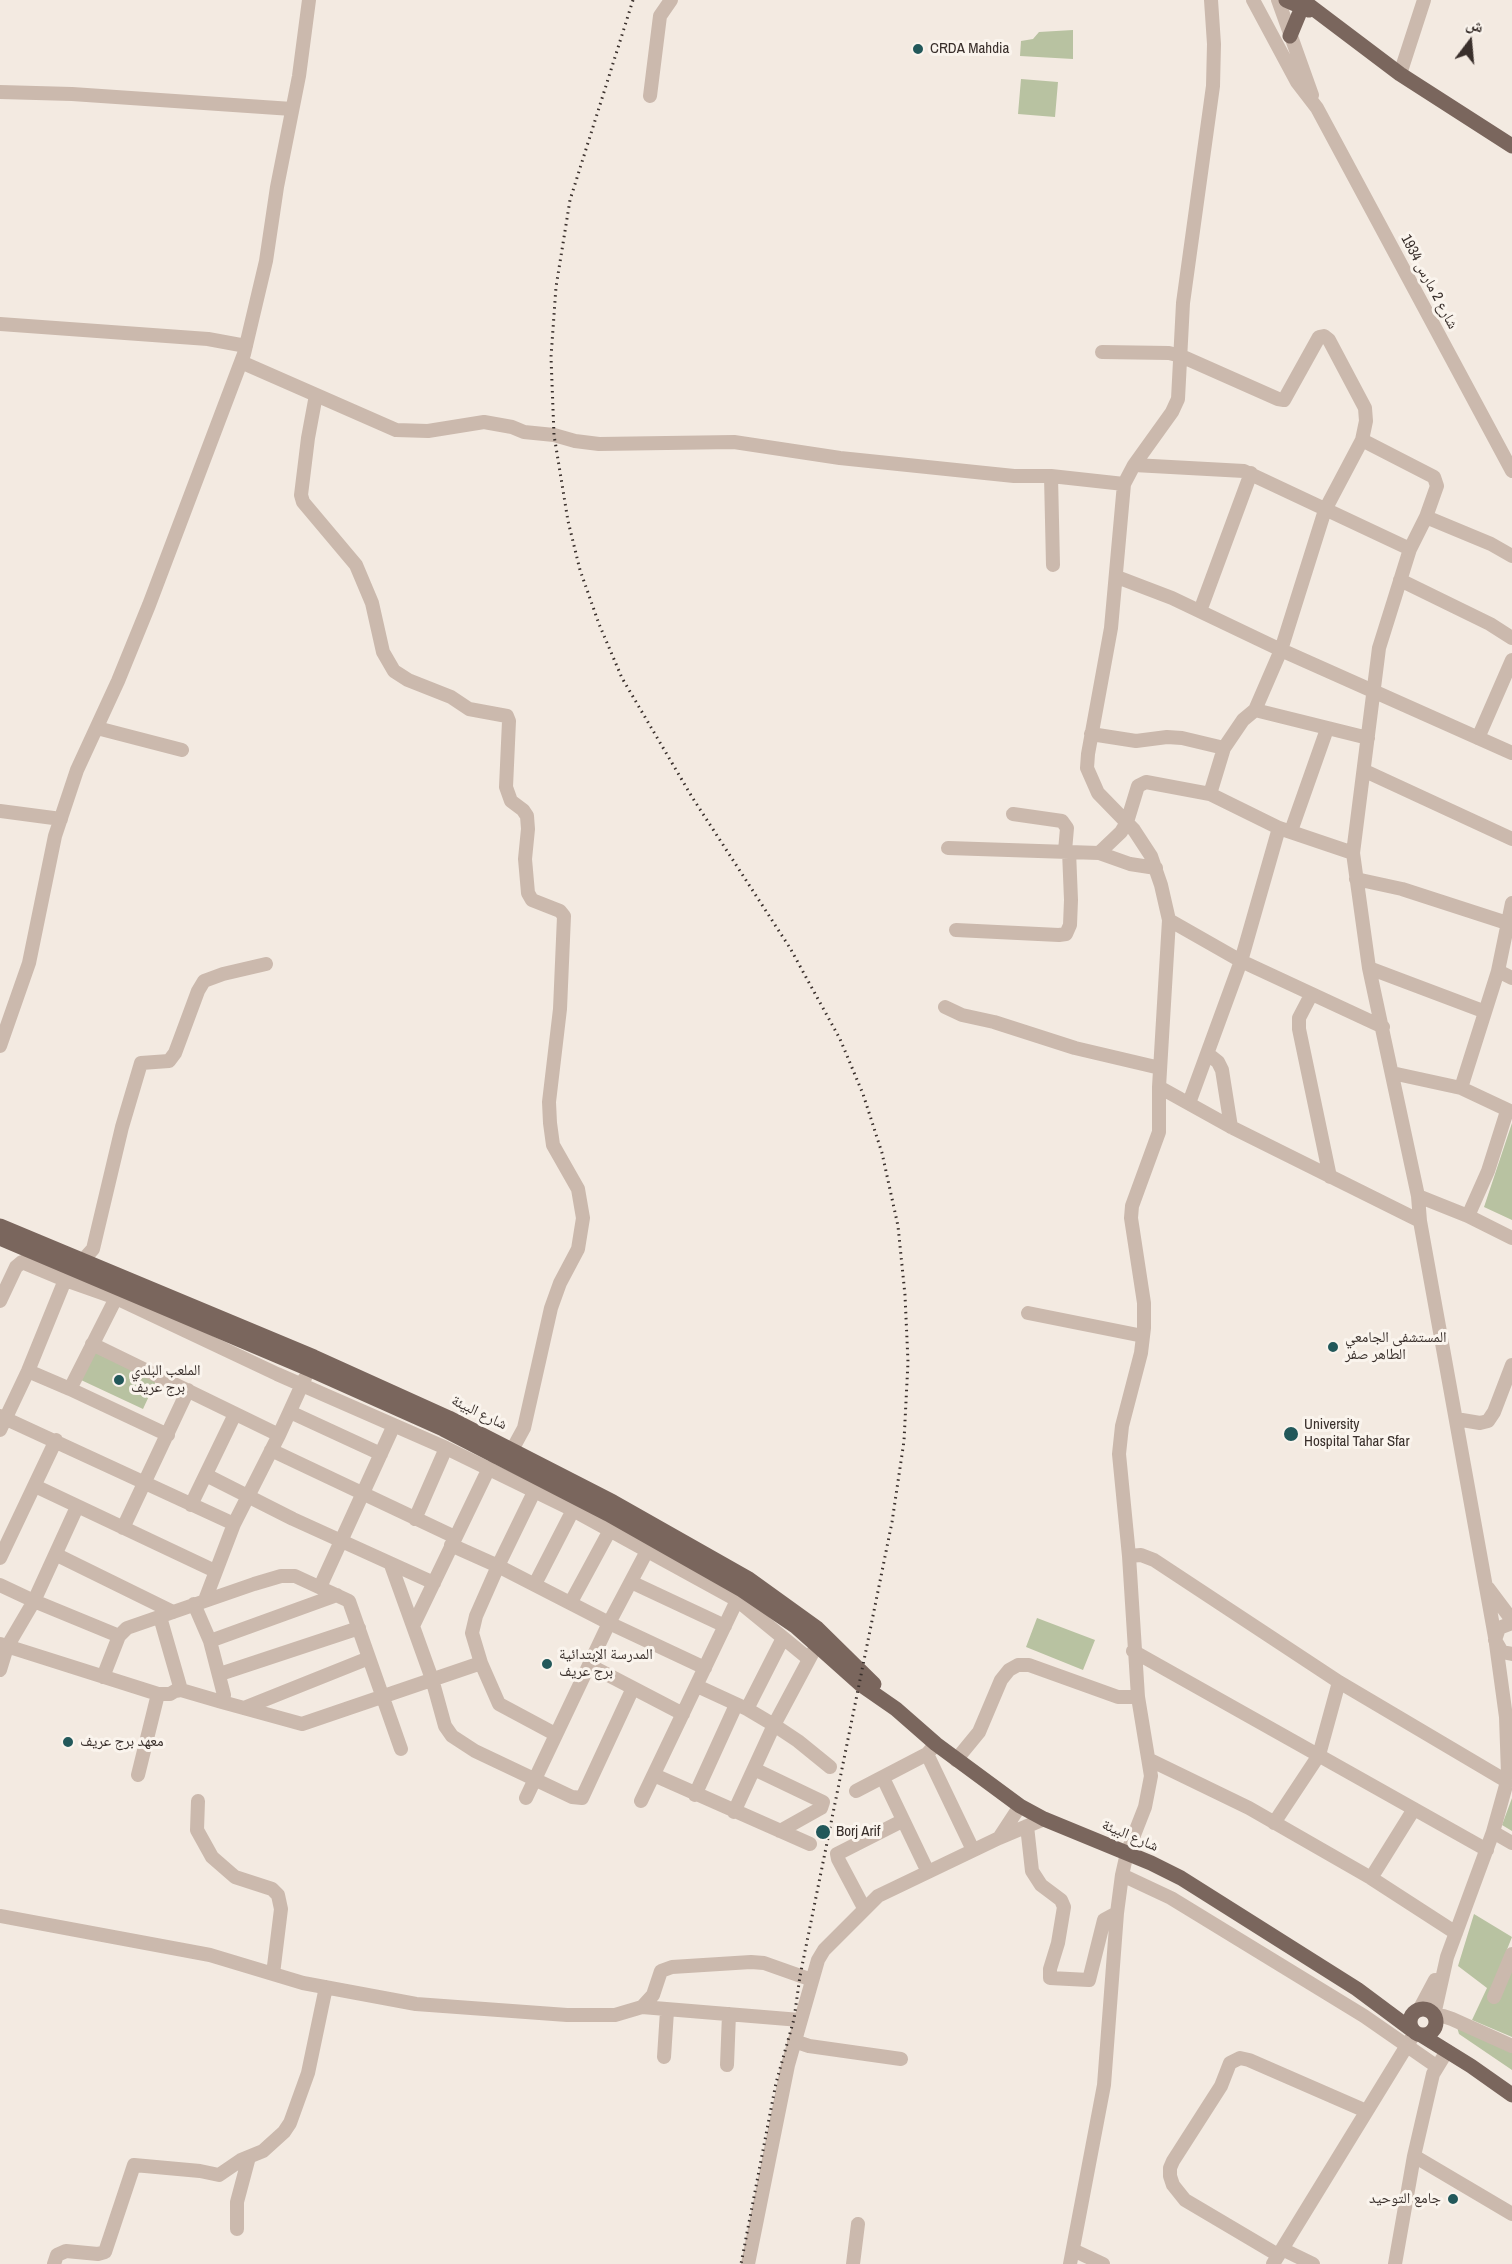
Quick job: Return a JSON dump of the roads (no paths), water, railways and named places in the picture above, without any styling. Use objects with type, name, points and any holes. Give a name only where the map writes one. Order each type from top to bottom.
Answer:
[{"type":"main road","points":[[1286,0],[1303,2],[1400,74],[1512,146]]},
{"type":"main road","points":[[1290,36],[1303,2]]},
{"type":"main road","name":"شارع البيئة","points":[[0,1226],[75,1270]]},
{"type":"main road","name":"شارع البيئة","points":[[0,1238],[448,1418],[613,1502],[795,1626],[860,1684],[896,1709]]},
{"type":"main road","name":"شارع البيئة","points":[[311,1363],[506,1460],[608,1514],[742,1590],[817,1628],[862,1671],[932,1749],[956,1760],[1020,1806],[1044,1819],[1181,1878],[1357,1989],[1416,2032],[1471,2066]]},
{"type":"main road","name":"شارع البيئة","points":[[1357,1989],[1431,2017]]},
{"type":"main road","points":[[1431,2017],[1433,2031],[1416,2032],[1411,2018],[1431,2017]]},
{"type":"main road","points":[[1431,2017],[1471,2066],[1512,2095]]},
{"type":"street","points":[[0,1046],[29,963],[48,866],[77,770],[118,681],[149,605],[246,346],[266,261],[277,187],[299,76],[309,0]]},
{"type":"street","points":[[650,96],[660,16],[671,0]]},
{"type":"street","points":[[1103,2264],[1071,2257],[1104,2085],[1122,1875],[1127,1853],[1148,1797],[1151,1776],[1133,1651],[1129,1556],[1120,1440],[1143,1336],[1144,1303],[1131,1218],[1132,1206],[1159,1132],[1159,1087],[1169,920],[1156,868],[1141,839],[1127,822],[1103,801],[1087,768],[1091,734],[1111,628],[1124,483],[1175,405],[1180,383],[1183,303],[1213,86],[1212,0]]},
{"type":"street","name":"شارع 2 مارس 1934","points":[[1253,0],[1296,82],[1317,108]]},
{"type":"street","name":"شارع 2 مارس 1934","points":[[1278,0],[1317,108],[1512,471]]},
{"type":"street","points":[[1400,74],[1424,0]]},
{"type":"street","points":[[0,92],[72,94],[292,109]]},
{"type":"street","points":[[0,324],[208,339],[246,346]]},
{"type":"street","points":[[1102,352],[1169,353],[1181,356],[1278,399],[1284,399],[1319,337],[1324,336],[1329,340],[1365,408],[1366,421],[1362,440],[1324,510],[1281,650],[1255,710],[1243,720],[1224,748],[1210,794]]},
{"type":"street","points":[[241,362],[396,430],[428,431],[484,422],[512,427],[524,432],[599,444],[734,442],[840,458],[1014,476],[1051,476],[1124,483]]},
{"type":"street","points":[[316,395],[301,495],[303,502],[356,565],[372,603],[383,652],[394,671],[408,680],[451,697],[469,709],[507,716],[509,721],[506,787],[511,801],[527,816],[525,859],[528,893],[532,900],[560,911],[564,916],[560,1009],[550,1094],[550,1123],[554,1145],[578,1189],[583,1218],[578,1249],[550,1308],[524,1428],[512,1450]]},
{"type":"street","points":[[1362,440],[1434,477],[1437,486],[1426,517],[1410,549],[1379,648],[1353,853],[1369,968],[1418,1196],[1420,1221],[1485,1586],[1505,1624],[1509,1782]]},
{"type":"street","points":[[1134,465],[1235,469],[1251,473],[1324,510],[1410,549]]},
{"type":"street","points":[[1200,611],[1251,473]]},
{"type":"street","points":[[1051,476],[1053,565]]},
{"type":"street","points":[[1426,517],[1491,544],[1512,556]]},
{"type":"street","points":[[1117,577],[1172,598],[1281,650],[1512,753]]},
{"type":"street","points":[[1400,580],[1490,624],[1512,638]]},
{"type":"street","points":[[1478,738],[1512,660]]},
{"type":"street","points":[[1255,710],[1368,738]]},
{"type":"street","points":[[97,728],[182,750]]},
{"type":"street","points":[[1189,1103],[1241,961],[1285,829],[1327,729]]},
{"type":"street","points":[[1091,734],[1136,741],[1167,737],[1182,738],[1224,748]]},
{"type":"street","points":[[1365,771],[1512,839]]},
{"type":"street","points":[[1099,853],[1113,842],[1127,822],[1136,790],[1141,783],[1153,782],[1210,794],[1285,829],[1353,853]]},
{"type":"street","points":[[0,811],[61,819]]},
{"type":"street","points":[[956,930],[1066,934],[1070,917],[1067,828],[1062,821],[1013,814]]},
{"type":"street","points":[[948,848],[1099,853],[1130,864],[1156,868]]},
{"type":"street","points":[[1356,879],[1402,889],[1507,923]]},
{"type":"street","points":[[1461,1088],[1498,971],[1512,903]]},
{"type":"street","points":[[1169,920],[1241,961],[1383,1027]]},
{"type":"street","points":[[234,1524],[144,1484],[56,1440],[2,1421],[75,1270],[93,1249],[122,1127],[141,1063],[169,1061],[175,1053],[198,991],[204,981],[266,964]]},
{"type":"street","points":[[1369,968],[1484,1011]]},
{"type":"street","points":[[1498,971],[1512,978]]},
{"type":"street","points":[[1311,995],[1299,1018],[1299,1029],[1330,1177]]},
{"type":"street","points":[[945,1007],[962,1015],[994,1022],[1075,1048],[1160,1068]]},
{"type":"street","points":[[1208,1054],[1218,1062],[1222,1070],[1231,1127]]},
{"type":"street","points":[[1392,1073],[1461,1088],[1510,1112],[1468,1216]]},
{"type":"street","points":[[1159,1087],[1231,1127],[1420,1221]]},
{"type":"street","points":[[1418,1196],[1468,1216],[1512,1238]]},
{"type":"street","points":[[0,1301],[16,1267],[22,1262],[75,1270],[116,1298],[489,1468],[573,1510],[647,1551],[742,1590],[783,1638],[809,1659]]},
{"type":"street","points":[[70,1389],[116,1298]]},
{"type":"street","points":[[1028,1313],[1143,1336]]},
{"type":"street","points":[[92,1344],[279,1435]]},
{"type":"street","points":[[222,1702],[224,1689],[199,1602],[216,1571],[234,1524],[290,1412],[311,1363]]},
{"type":"street","points":[[1456,1419],[1480,1423],[1488,1421],[1494,1412],[1512,1365]]},
{"type":"street","points":[[28,1371],[168,1434]]},
{"type":"street","points":[[123,1528],[188,1390]]},
{"type":"street","points":[[290,1412],[381,1454]]},
{"type":"street","points":[[191,1505],[236,1414]]},
{"type":"street","points":[[320,1587],[394,1425]]},
{"type":"street","points":[[0,1558],[56,1440]]},
{"type":"street","points":[[415,1519],[446,1448]]},
{"type":"street","points":[[271,1450],[415,1519],[498,1566],[609,1623],[705,1668]]},
{"type":"street","points":[[413,1626],[489,1468]]},
{"type":"street","points":[[206,1475],[293,1519],[434,1583]]},
{"type":"street","points":[[35,1486],[216,1571]]},
{"type":"street","points":[[534,1492],[498,1566],[472,1634],[481,1663],[499,1704],[555,1734]]},
{"type":"street","points":[[0,1670],[4,1646],[34,1601],[77,1507]]},
{"type":"street","points":[[535,1584],[573,1510]]},
{"type":"street","points":[[571,1602],[610,1530]]},
{"type":"street","points":[[526,1798],[609,1623],[647,1551]]},
{"type":"street","points":[[57,1555],[173,1612]]},
{"type":"street","points":[[1129,1556],[1141,1555],[1154,1560],[1339,1682],[1509,1782]]},
{"type":"street","points":[[391,1565],[432,1679],[446,1726],[452,1736],[475,1751],[576,1798],[582,1798],[633,1688]]},
{"type":"street","points":[[104,1677],[119,1636],[132,1626],[286,1575],[295,1576],[349,1601],[401,1749]]},
{"type":"street","points":[[631,1582],[725,1626]]},
{"type":"street","points":[[0,1585],[119,1636]]},
{"type":"street","points":[[1485,1586],[1505,1624],[1503,1652],[1512,1654]]},
{"type":"street","points":[[641,1801],[742,1590]]},
{"type":"street","points":[[210,1641],[338,1595]]},
{"type":"street","points":[[160,1617],[182,1690]]},
{"type":"street","points":[[220,1674],[359,1628]]},
{"type":"street","points":[[695,1795],[741,1707],[783,1638]]},
{"type":"street","points":[[734,1812],[774,1725],[817,1645]]},
{"type":"street","points":[[4,1646],[158,1694],[170,1694],[182,1690],[303,1724],[481,1663]]},
{"type":"street","points":[[1133,1651],[1487,1850]]},
{"type":"street","points":[[244,1708],[369,1658]]},
{"type":"street","points":[[589,1665],[683,1714]]},
{"type":"street","points":[[956,1760],[979,1732],[1001,1680],[1009,1670],[1018,1665],[1029,1665],[1118,1696],[1138,1697]]},
{"type":"street","points":[[1275,1823],[1319,1755],[1339,1682]]},
{"type":"street","points":[[697,1686],[774,1725],[830,1767]]},
{"type":"street","points":[[138,1775],[158,1694]]},
{"type":"street","points":[[856,1791],[932,1749],[973,1850]]},
{"type":"street","points":[[1150,1760],[1275,1823],[1371,1878],[1455,1934]]},
{"type":"street","points":[[1512,1764],[1509,1782],[1487,1850],[1447,1957],[1431,2017],[1443,2016],[1452,2019],[1512,2046]]},
{"type":"street","points":[[754,1769],[823,1802],[821,1808],[780,1831]]},
{"type":"street","points":[[654,1775],[810,1844]]},
{"type":"street","points":[[883,1778],[928,1872]]},
{"type":"street","points":[[198,1801],[197,1830],[212,1857],[235,1878],[272,1889],[279,1895],[281,1910],[273,1974]]},
{"type":"street","points":[[999,1838],[1020,1806]]},
{"type":"street","points":[[1371,1878],[1414,1809]]},
{"type":"street","points":[[748,2264],[794,2041],[812,1980],[824,1950],[878,1896],[1044,1819]]},
{"type":"street","points":[[864,1908],[837,1854],[902,1821]]},
{"type":"street","points":[[1027,1827],[1032,1871],[1041,1885],[1061,1900],[1064,1907],[1050,1978],[1089,1980],[1104,1920],[1117,1913]]},
{"type":"street","points":[[1493,1832],[1512,1843]]},
{"type":"street","points":[[1122,1875],[1171,1898],[1364,2016],[1436,2066]]},
{"type":"street","points":[[0,1916],[210,1955],[326,1987],[416,2004],[505,2012],[615,2015],[642,2007],[667,2011],[800,2020]]},
{"type":"street","points":[[1494,1997],[1512,1954]]},
{"type":"street","points":[[642,2007],[653,1995],[661,1971],[672,1967],[764,1963],[812,1980]]},
{"type":"street","points":[[54,2264],[57,2255],[66,2251],[98,2254],[105,2252],[134,2165],[219,2175],[236,2163],[263,2151],[290,2124],[308,2073],[326,1987]]},
{"type":"street","points":[[664,2057],[667,2011]]},
{"type":"street","points":[[727,2065],[729,2014]]},
{"type":"street","points":[[1278,2256],[1416,2032]]},
{"type":"street","points":[[794,2041],[809,2046],[901,2059]]},
{"type":"street","points":[[1395,2264],[1414,2156],[1436,2066],[1447,2051]]},
{"type":"street","points":[[1313,2264],[1278,2256],[1185,2200],[1173,2185],[1170,2168],[1221,2085],[1230,2063],[1240,2058],[1366,2111]]},
{"type":"street","points":[[1414,2156],[1512,2214]]},
{"type":"street","points":[[237,2229],[237,2202],[249,2157]]},
{"type":"street","points":[[853,2264],[858,2224]]},
{"type":"railway","points":[[633,0],[570,200],[556,287],[551,357],[554,435],[568,521],[580,570],[599,624],[622,678],[692,797],[790,948],[840,1039],[863,1094],[882,1153],[898,1226],[905,1295],[908,1362],[904,1441],[892,1522],[800,1976],[794,2019],[776,2083],[741,2264]]},
{"type":"place","name":"CRDA Mahdia","points":[[918,49]]},
{"type":"place","name":"المستشفى الجامعي الطاهر صفر","points":[[1333,1347]]},
{"type":"place","name":"الملعب البلدي برج عريف","points":[[119,1380]]},
{"type":"place","name":"University Hospital Tahar Sfar","points":[[1291,1434]]},
{"type":"place","name":"المدرسة الإبتدائية برج عريف","points":[[547,1664]]},
{"type":"place","name":"معهد برج عريف","points":[[68,1742]]},
{"type":"place","name":"Borj Arif","points":[[823,1832]]},
{"type":"place","name":"جامع التوحيد","points":[[1453,2199]]}]
